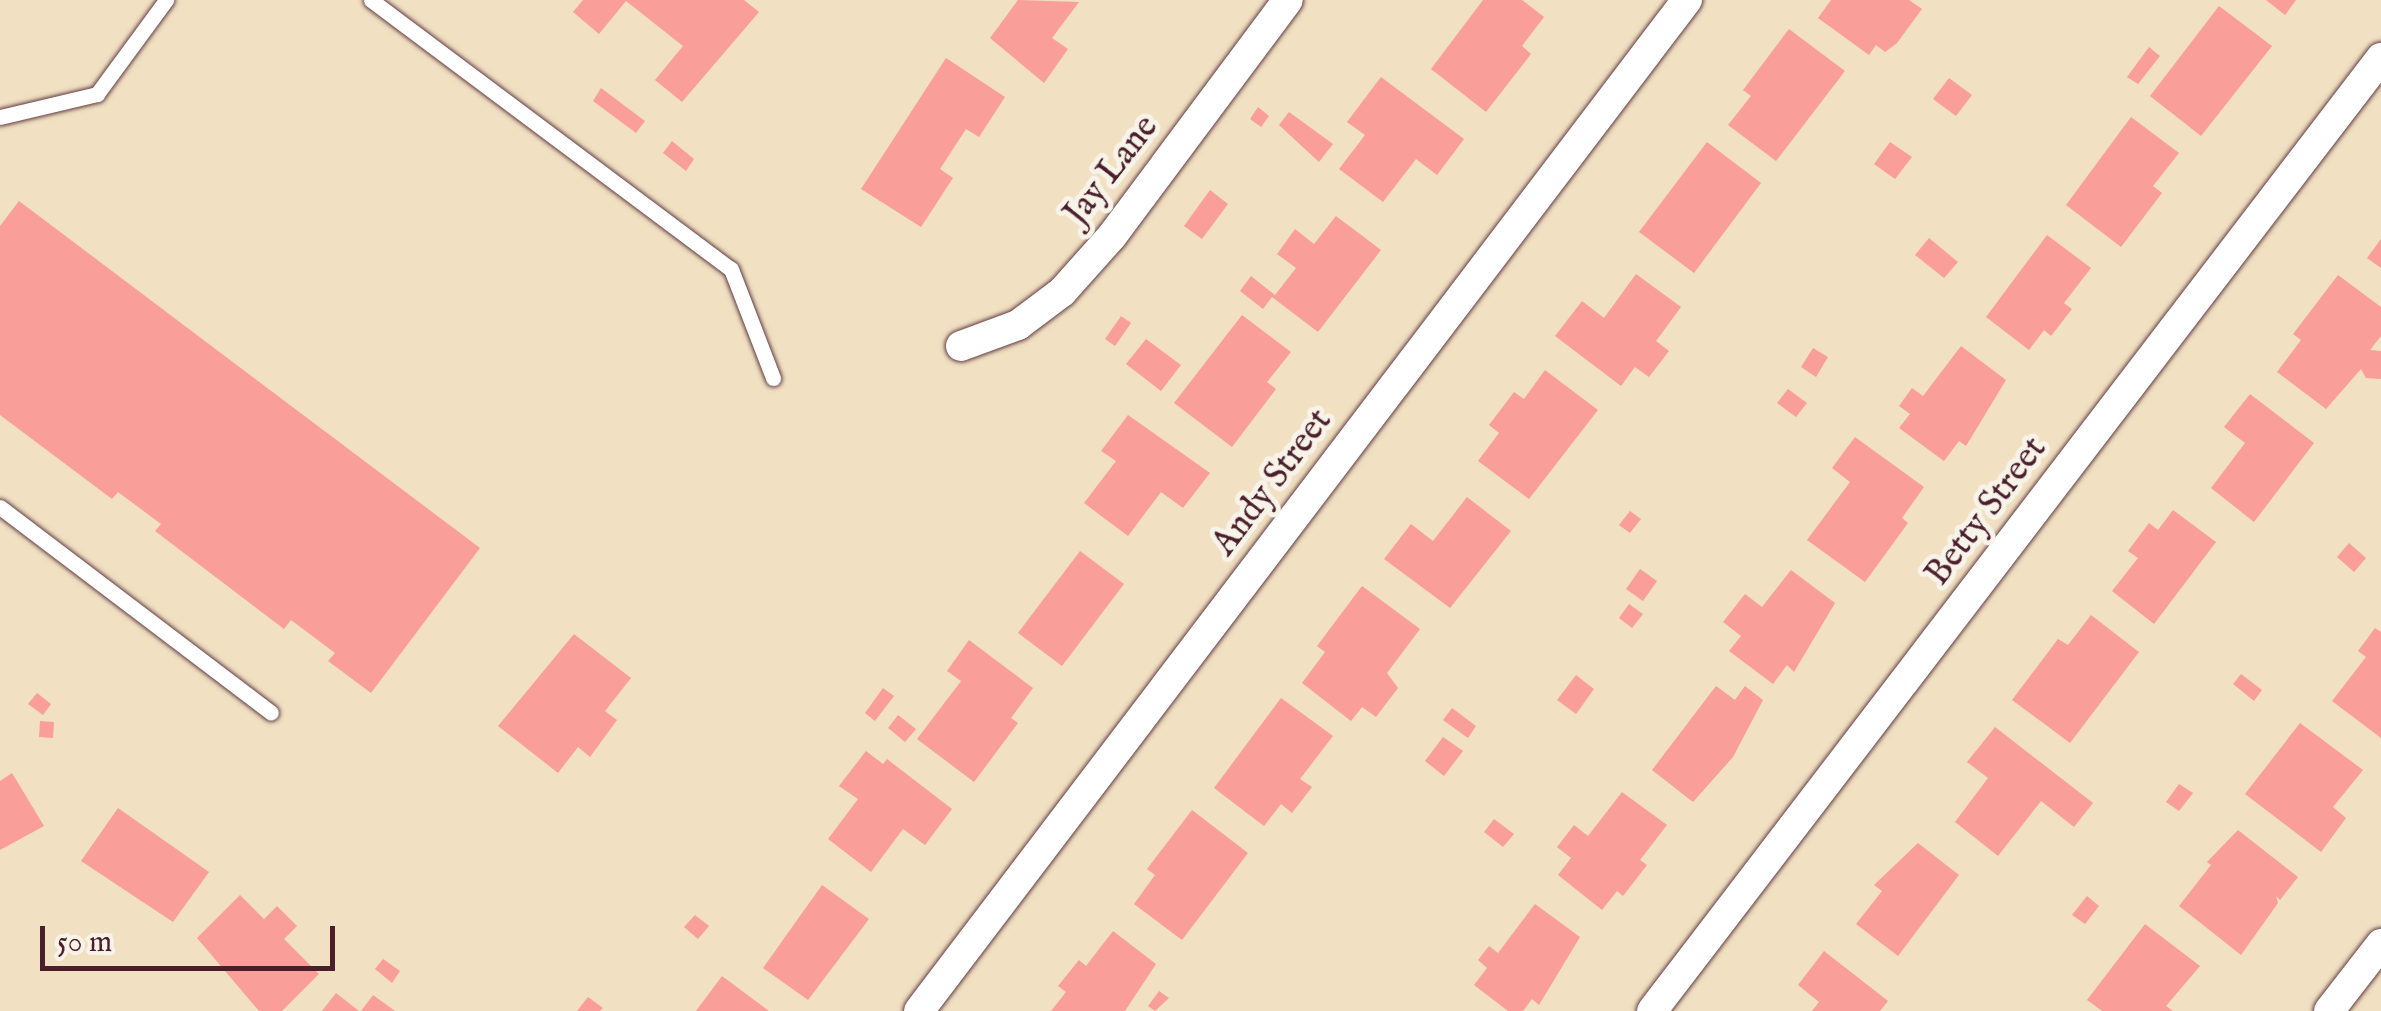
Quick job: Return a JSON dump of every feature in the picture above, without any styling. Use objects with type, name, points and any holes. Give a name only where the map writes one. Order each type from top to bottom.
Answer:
[{"type":"street","name":"Jay Lane","points":[[961,346],[1018,326],[1062,292],[1112,236],[1288,0]]},
{"type":"street","name":"Andy Street","points":[[919,1011],[1687,0]]},
{"type":"street","name":"Betty Street","points":[[1652,1011],[2381,58]]},
{"type":"street","points":[[2328,1011],[2381,944]]},
{"type":"lane","points":[[0,117],[97,94],[166,0]]},
{"type":"lane","points":[[371,0],[731,269],[773,378]]},
{"type":"lane","points":[[0,507],[271,713]]},
{"type":"building","points":[[583,0],[744,0],[759,12],[682,102],[655,80],[683,46],[626,1],[599,34],[573,12]]},
{"type":"building","points":[[1018,0],[1079,2],[1052,38],[1068,49],[1044,83],[990,38]]},
{"type":"building","points":[[1483,0],[1522,0],[1544,17],[1522,46],[1531,54],[1486,112],[1431,69]]},
{"type":"building","points":[[1831,0],[1909,0],[1922,9],[1897,43],[1885,52],[1876,45],[1869,55],[1818,18]]},
{"type":"building","points":[[2266,0],[2296,0],[2285,15]]},
{"type":"building","points":[[2219,6],[2272,46],[2201,136],[2150,96]]},
{"type":"building","points":[[1789,29],[1845,71],[1776,161],[1728,125],[1751,96],[1743,90]]},
{"type":"building","points":[[2149,47],[2160,56],[2138,84],[2127,77]]},
{"type":"building","points":[[946,58],[1005,97],[979,137],[966,129],[940,169],[953,178],[921,227],[861,189]]},
{"type":"building","points":[[1381,77],[1464,139],[1437,175],[1416,159],[1383,202],[1339,169],[1365,135],[1347,122]]},
{"type":"building","points":[[1949,78],[1972,95],[1956,116],[1933,99]]},
{"type":"building","points":[[601,88],[645,121],[636,133],[593,101]]},
{"type":"building","points":[[1258,107],[1269,116],[1261,127],[1250,119]]},
{"type":"building","points":[[1289,112],[1333,144],[1319,162],[1279,125]]},
{"type":"building","points":[[2131,117],[2179,153],[2153,186],[2162,193],[2121,247],[2066,205]]},
{"type":"building","points":[[672,141],[694,159],[686,171],[663,153]]},
{"type":"building","points":[[1707,142],[1761,183],[1694,273],[1639,232]]},
{"type":"building","points":[[1890,142],[1912,157],[1895,179],[1874,164]]},
{"type":"building","points":[[1210,190],[1228,204],[1202,239],[1184,226]]},
{"type":"building","points":[[19,201],[480,548],[371,693],[328,661],[335,653],[291,620],[284,629],[155,531],[161,524],[118,492],[112,499],[0,415],[0,226]]},
{"type":"building","points":[[1336,216],[1381,250],[1318,332],[1272,297],[1263,309],[1240,291],[1251,276],[1275,295],[1296,268],[1277,254],[1295,229],[1314,244]]},
{"type":"building","points":[[2047,235],[2091,268],[2064,303],[2072,309],[2051,336],[2044,330],[2029,350],[1986,317]]},
{"type":"building","points":[[1929,238],[1958,262],[1944,278],[1915,255]]},
{"type":"building","points":[[2381,239],[2381,268],[2367,258]]},
{"type":"building","points":[[1636,274],[1681,307],[1656,341],[1669,351],[1649,377],[1635,367],[1621,386],[1555,336],[1582,301],[1604,318]]},
{"type":"building","points":[[2338,275],[2381,307],[2381,336],[2370,350],[2381,351],[2381,379],[2366,378],[2361,369],[2326,409],[2277,372],[2301,340],[2293,334]]},
{"type":"building","points":[[1242,315],[1291,352],[1267,382],[1276,389],[1232,447],[1174,403]]},
{"type":"building","points":[[1121,316],[1131,323],[1115,346],[1105,339]]},
{"type":"building","points":[[1146,339],[1181,365],[1161,391],[1126,364]]},
{"type":"building","points":[[1961,346],[2006,380],[1966,446],[1959,441],[1944,461],[1899,428],[1910,414],[1899,406],[1912,388],[1923,396]]},
{"type":"building","points":[[1813,348],[1828,357],[1816,377],[1801,367]]},
{"type":"building","points":[[1545,370],[1598,410],[1529,499],[1478,461],[1499,433],[1489,425],[1514,392],[1524,399]]},
{"type":"building","points":[[1788,389],[1807,403],[1796,417],[1777,403]]},
{"type":"building","points":[[2250,394],[2314,443],[2254,522],[2211,488],[2245,443],[2224,427]]},
{"type":"building","points":[[1128,415],[1210,473],[1183,508],[1161,492],[1128,536],[1084,503],[1116,461],[1101,451]]},
{"type":"building","points":[[1855,437],[1924,487],[1902,518],[1908,523],[1865,582],[1807,540],[1850,482],[1832,468]]},
{"type":"building","points":[[1467,497],[1511,531],[1450,608],[1384,559],[1411,524],[1433,541]]},
{"type":"building","points":[[2173,510],[2216,542],[2154,624],[2112,591],[2138,558],[2128,551],[2149,523],[2158,530]]},
{"type":"building","points":[[1630,511],[1641,519],[1630,533],[1619,525]]},
{"type":"building","points":[[2349,543],[2366,558],[2354,572],[2337,557]]},
{"type":"building","points":[[1080,551],[1124,584],[1062,666],[1018,633]]},
{"type":"building","points":[[1640,569],[1657,581],[1643,601],[1626,589]]},
{"type":"building","points":[[1791,570],[1835,603],[1794,672],[1787,665],[1773,684],[1729,651],[1741,636],[1723,622],[1745,594],[1762,607]]},
{"type":"building","points":[[1362,586],[1420,629],[1387,673],[1398,688],[1376,717],[1362,707],[1351,721],[1302,683],[1325,652],[1317,646]]},
{"type":"building","points":[[1629,604],[1643,614],[1632,628],[1619,618]]},
{"type":"building","points":[[2091,615],[2139,652],[2070,743],[2012,700],[2058,639],[2068,645]]},
{"type":"building","points":[[2375,628],[2381,632],[2381,738],[2332,701],[2366,657],[2358,651]]},
{"type":"building","points":[[574,634],[631,678],[605,711],[617,720],[590,757],[578,747],[558,773],[498,726]]},
{"type":"building","points":[[969,640],[1033,688],[1011,718],[1018,723],[974,782],[917,739],[961,681],[947,671]]},
{"type":"building","points":[[2241,674],[2262,690],[2254,701],[2233,684]]},
{"type":"building","points":[[1576,675],[1594,689],[1576,714],[1557,700]]},
{"type":"building","points":[[1716,686],[1735,700],[1745,686],[1763,700],[1733,757],[1693,802],[1652,770]]},
{"type":"building","points":[[883,688],[894,696],[875,721],[865,713]]},
{"type":"building","points":[[37,693],[51,704],[43,715],[28,704]]},
{"type":"building","points":[[1281,698],[1333,736],[1300,779],[1312,787],[1292,813],[1281,804],[1264,826],[1214,788]]},
{"type":"building","points":[[1452,708],[1476,726],[1468,738],[1443,720]]},
{"type":"building","points":[[898,715],[916,729],[905,742],[888,728]]},
{"type":"building","points":[[40,721],[54,722],[53,738],[39,737]]},
{"type":"building","points":[[2300,723],[2363,770],[2333,807],[2346,818],[2321,852],[2245,794]]},
{"type":"building","points":[[1995,727],[2093,803],[2074,827],[2041,801],[1998,856],[1955,822],[1988,778],[1967,762]]},
{"type":"building","points":[[1443,737],[1463,751],[1444,776],[1425,761]]},
{"type":"building","points":[[866,751],[883,764],[887,759],[952,809],[925,845],[903,829],[871,872],[828,839],[858,799],[839,786]]},
{"type":"building","points":[[12,773],[44,826],[0,850],[0,781]]},
{"type":"building","points":[[2179,784],[2193,793],[2179,811],[2166,802]]},
{"type":"building","points":[[1622,792],[1667,825],[1640,860],[1647,865],[1623,896],[1617,891],[1602,910],[1558,875],[1571,858],[1557,847],[1574,825],[1588,836]]},
{"type":"building","points":[[118,808],[209,872],[173,922],[81,861]]},
{"type":"building","points":[[1192,810],[1248,853],[1182,940],[1134,904],[1155,875],[1147,869]]},
{"type":"building","points":[[1494,819],[1514,834],[1503,847],[1484,832]]},
{"type":"building","points":[[2238,830],[2298,877],[2280,900],[2276,896],[2278,903],[2241,955],[2179,906],[2211,865],[2207,862]]},
{"type":"building","points":[[1918,843],[1959,875],[1898,956],[1856,924],[1882,891],[1874,885]]},
{"type":"building","points":[[822,885],[869,919],[808,1000],[763,968]]},
{"type":"building","points":[[240,895],[264,919],[277,906],[297,926],[284,939],[319,974],[282,1011],[259,1011],[197,938]]},
{"type":"building","points":[[2087,896],[2099,906],[2085,924],[2072,915]]},
{"type":"building","points":[[1535,904],[1580,937],[1539,1005],[1532,999],[1523,1011],[1508,1011],[1474,985],[1487,968],[1478,960],[1489,946],[1498,953]]},
{"type":"building","points":[[695,915],[709,926],[698,939],[684,927]]},
{"type":"building","points":[[2145,924],[2200,966],[2166,1006],[2173,1011],[2102,1011],[2087,1000]]},
{"type":"building","points":[[1113,931],[1156,964],[1125,1011],[1051,1011],[1066,992],[1058,986],[1079,960],[1086,966]]},
{"type":"building","points":[[1824,951],[1888,1001],[1880,1011],[1812,1011],[1819,1002],[1798,985]]},
{"type":"building","points":[[383,959],[400,971],[392,983],[375,969]]},
{"type":"building","points":[[722,976],[769,1011],[696,1011]]},
{"type":"building","points":[[1159,991],[1169,998],[1155,1011],[1148,1006]]},
{"type":"building","points":[[336,993],[359,1011],[322,1011]]},
{"type":"building","points":[[373,995],[395,1011],[361,1011]]},
{"type":"building","points":[[588,997],[603,1008],[577,1011]]}]
